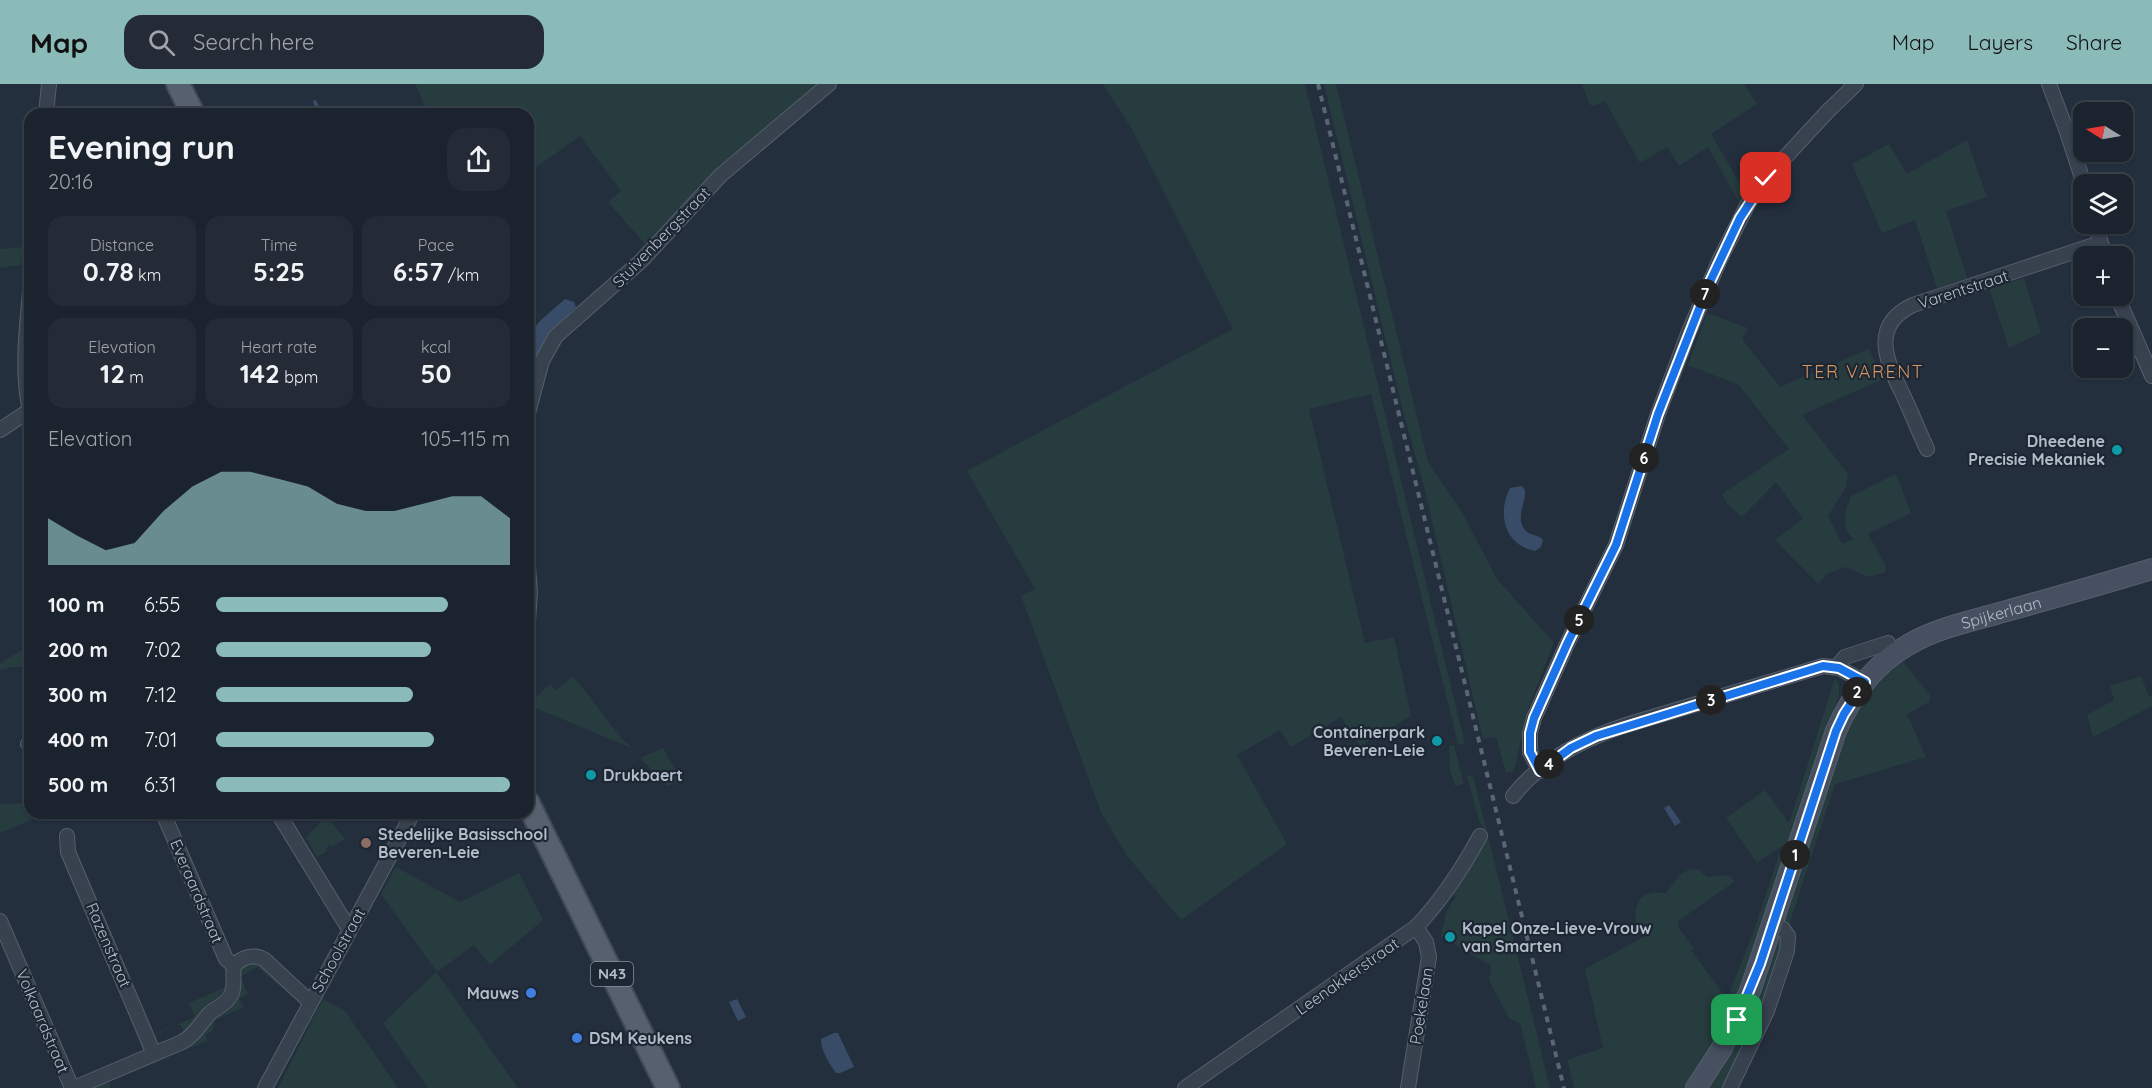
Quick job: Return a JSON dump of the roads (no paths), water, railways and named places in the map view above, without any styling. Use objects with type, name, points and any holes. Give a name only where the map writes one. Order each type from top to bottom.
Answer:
[{"type":"main road","points":[[178,84],[190,108]]},
{"type":"main road","name":"N43","points":[[534,815],[668,1088]]},
{"type":"street","points":[[47,108],[49,84]]},
{"type":"street","name":"Stuivenbergstraat","points":[[534,391],[542,361],[556,336],[641,261],[721,175],[829,84]]},
{"type":"street","points":[[1540,771],[1530,752],[1530,733],[1534,718],[1568,642],[1616,545],[1658,414],[1688,334],[1720,259],[1748,204],[1766,178],[1828,111],[1857,84]]},
{"type":"street","points":[[2049,84],[2081,174]]},
{"type":"street","name":"Varentstraat","points":[[1927,449],[1886,356],[1886,338],[1892,322],[1905,309],[1913,305],[2073,258]]},
{"type":"street","points":[[2121,306],[2152,376]]},
{"type":"street","points":[[0,430],[24,414]]},
{"type":"street","name":"Spijkerlaan","points":[[1696,1088],[1737,1020],[1760,964],[1836,731],[1865,682],[1892,655],[1926,636],[2152,570]]},
{"type":"street","points":[[1837,668],[1845,657],[1888,643]]},
{"type":"street","points":[[1513,796],[1540,771],[1571,748],[1623,726],[1823,666],[1837,668],[1865,682]]},
{"type":"street","name":"Everaardstraat","points":[[167,819],[226,959],[234,966]]},
{"type":"street","points":[[282,819],[349,929]]},
{"type":"street","name":"Schoolstraat","points":[[265,1088],[410,819]]},
{"type":"street","name":"Razenstraat","points":[[67,836],[68,852],[154,1054]]},
{"type":"street","name":"Leenakkerstraat","points":[[1185,1088],[1416,927],[1444,895],[1480,836]]},
{"type":"street","name":"Volkaardstraat","points":[[0,921],[73,1088]]},
{"type":"street","points":[[1730,1088],[1760,1029],[1788,945],[1787,933],[1773,923]]},
{"type":"street","name":"Poekelaan","points":[[1408,1088],[1429,957],[1426,942],[1416,927]]},
{"type":"street","points":[[73,1088],[182,1042],[194,1034],[210,1013],[227,1000],[234,986],[234,966],[250,957],[261,957],[310,1002]]},
{"type":"water","points":[[565,299],[574,302],[576,307],[555,327],[541,347],[534,369],[534,328]]},
{"type":"water","points":[[1522,486],[1525,495],[1521,515],[1522,525],[1527,532],[1543,540],[1541,547],[1535,551],[1524,548],[1516,542],[1506,527],[1504,517],[1506,498],[1510,488]]},
{"type":"water","points":[[1669,805],[1681,822],[1675,826],[1664,808]]},
{"type":"water","points":[[737,999],[746,1017],[738,1021],[729,1002]]},
{"type":"water","points":[[838,1033],[854,1067],[840,1073],[836,1073],[821,1043],[821,1039]]},
{"type":"waterway","points":[[315,102],[318,108]]},
{"type":"railway","points":[[1318,84],[1564,1088]]},
{"type":"place","name":"Dheedene Precisie Mekaniek","points":[[2117,450]]},
{"type":"place","name":"Containerpark Beveren-Leie","points":[[1437,741]]},
{"type":"place","name":"Drukbaert","points":[[591,775]]},
{"type":"place","name":"Stedelijke Basisschool Beveren-Leie","points":[[366,843]]},
{"type":"place","name":"Kapel Onze-Lieve-Vrouw van Smarten","points":[[1450,937]]},
{"type":"place","name":"Mauws","points":[[531,993]]},
{"type":"place","name":"DSM Keukens","points":[[577,1038]]},
{"type":"district","name":"TER VARENT","points":[[1863,372]]}]
